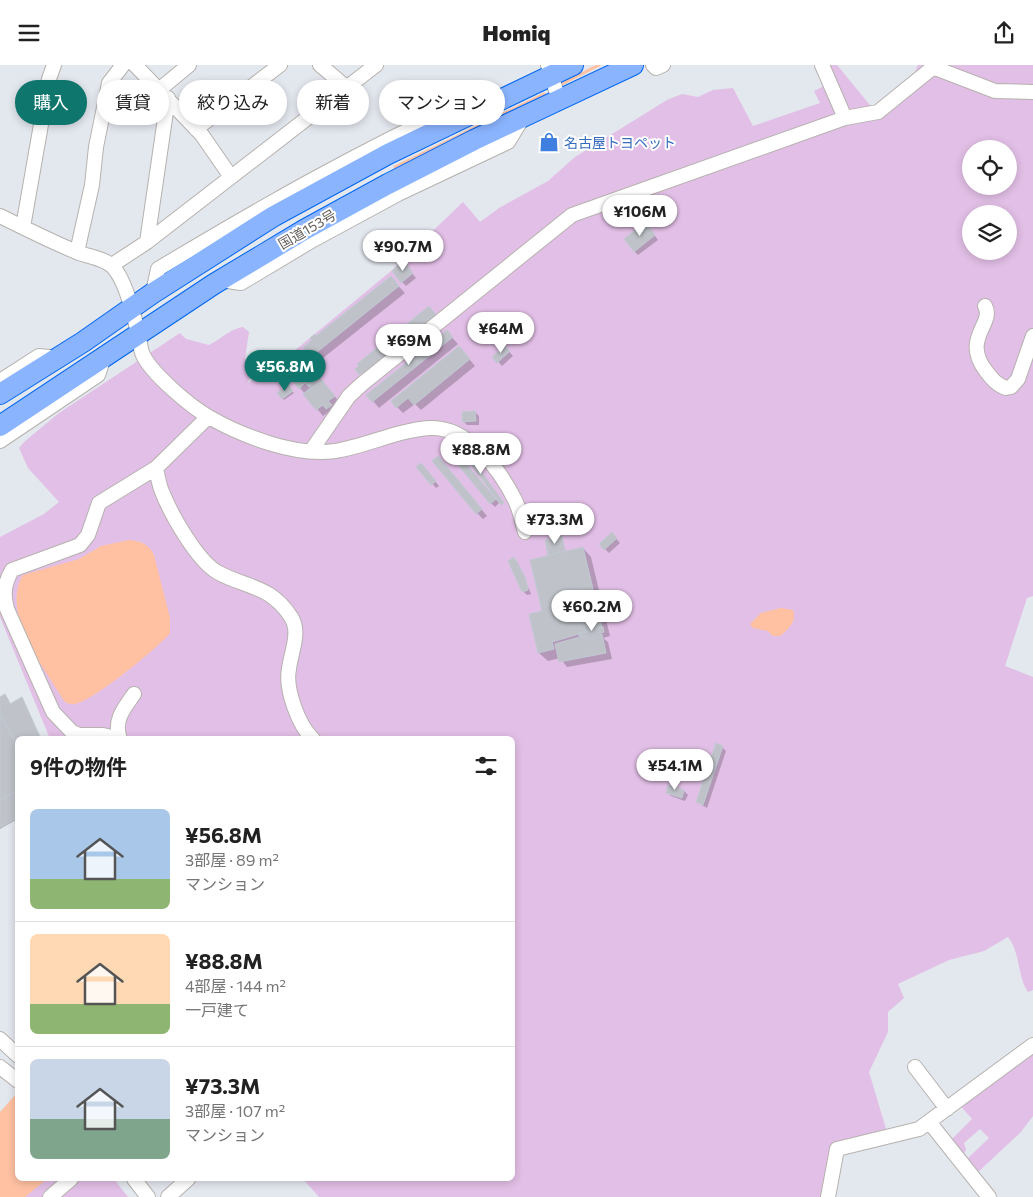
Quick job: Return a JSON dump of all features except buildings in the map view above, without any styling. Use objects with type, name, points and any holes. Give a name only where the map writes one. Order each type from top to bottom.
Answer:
[{"type":"highway","name":"国道153号","points":[[0,426],[221,280],[371,201],[474,140],[633,65]]},
{"type":"highway","name":"国道153号","points":[[0,394],[274,216],[388,154],[480,110],[563,67]]},
{"type":"street","points":[[23,227],[49,79],[54,65]]},
{"type":"street","points":[[77,252],[92,185],[96,147],[109,83],[123,65]]},
{"type":"street","points":[[135,65],[150,80]]},
{"type":"street","points":[[169,88],[189,65]]},
{"type":"street","points":[[196,129],[280,65]]},
{"type":"street","points":[[320,65],[338,80]]},
{"type":"street","points":[[356,80],[376,65]]},
{"type":"street","points":[[654,65],[656,68],[663,65]]},
{"type":"street","points":[[822,65],[844,118]]},
{"type":"street","points":[[559,100],[563,67]]},
{"type":"street","points":[[311,451],[349,396],[362,383],[572,215],[844,118],[878,112],[925,72],[936,68],[995,91],[1033,92]]},
{"type":"street","points":[[169,99],[196,129],[231,177]]},
{"type":"street","points":[[147,242],[160,125]]},
{"type":"street","points":[[112,265],[147,242],[297,125]]},
{"type":"street","points":[[0,216],[77,252],[112,265],[117,272],[132,309],[143,356],[165,382],[208,417],[252,437],[311,451],[334,451],[413,430],[432,428],[450,432],[465,439],[482,453],[503,479],[516,502],[525,533]]},
{"type":"street","points":[[984,306],[986,317],[977,338],[975,351],[981,365],[998,385],[1006,388],[1014,383],[1033,336]]},
{"type":"street","points":[[0,381],[38,356],[58,358]]},
{"type":"street","points":[[0,441],[98,375],[104,357]]},
{"type":"street","points":[[107,736],[79,735],[72,732],[68,725],[54,712],[7,609],[4,598],[5,587],[12,571],[80,545],[88,535],[99,503],[156,469],[208,417]]},
{"type":"street","points":[[156,469],[167,502],[207,564],[230,578],[265,590],[276,599],[292,619],[296,638],[288,670],[288,684],[296,713],[311,736]]},
{"type":"street","points":[[119,736],[117,729],[120,717],[134,693]]},
{"type":"street","points":[[0,1039],[15,1053]]},
{"type":"street","points":[[828,1197],[837,1149],[919,1129],[930,1123],[1033,1045]]},
{"type":"street","points":[[0,1067],[15,1079]]},
{"type":"street","points":[[915,1067],[947,1109]]},
{"type":"street","points":[[930,1123],[988,1197]]},
{"type":"street","points":[[50,1197],[69,1181]]},
{"type":"street","points":[[136,1181],[148,1197]]},
{"type":"street","points":[[168,1197],[186,1181]]},
{"type":"shaded area","points":[[818,65],[837,65],[874,110],[915,72],[918,65],[1033,65],[1033,596],[1027,598],[1005,666],[1033,677],[1033,990],[1028,992],[1025,986],[1015,951],[1008,937],[984,951],[949,960],[898,984],[904,998],[888,1012],[888,1032],[869,1072],[887,1132],[837,1146],[824,1197],[319,1197],[305,1181],[515,1181],[515,736],[49,736],[0,617],[0,537],[44,514],[59,502],[28,468],[19,448],[59,413],[180,333],[186,339],[209,345],[229,332],[243,327],[249,332],[245,358],[250,375],[248,383],[276,366],[391,271],[463,202],[480,222],[499,208],[548,181],[575,157],[667,100],[682,94],[698,97],[713,90],[733,88],[753,126],[820,103],[814,91],[826,85]]},
{"type":"shaded area","points":[[129,540],[144,544],[150,548],[154,555],[170,618],[170,633],[139,661],[96,694],[84,701],[69,704],[64,701],[27,639],[17,606],[17,590],[23,575],[79,559],[101,546]]},
{"type":"shaded area","points":[[781,608],[793,610],[794,618],[791,625],[780,636],[773,636],[768,631],[753,628],[750,624],[761,613]]},
{"type":"shaded area","points":[[1033,1047],[1033,1116],[1020,1133],[976,1174],[967,1159],[989,1138],[980,1129],[964,1143],[966,1150],[963,1155],[951,1140],[972,1119],[958,1103]]},
{"type":"shaded area","points":[[15,1095],[15,1181],[45,1181],[25,1197],[0,1197],[0,1112]]},
{"type":"shaded area","points":[[16,1181],[116,1181],[128,1197],[0,1197]]},
{"type":"waterway","points":[[562,84],[599,65]]},
{"type":"waterway","points":[[395,167],[544,94]]},
{"type":"place","name":"名古屋トヨペット","points":[[549,142]]}]
